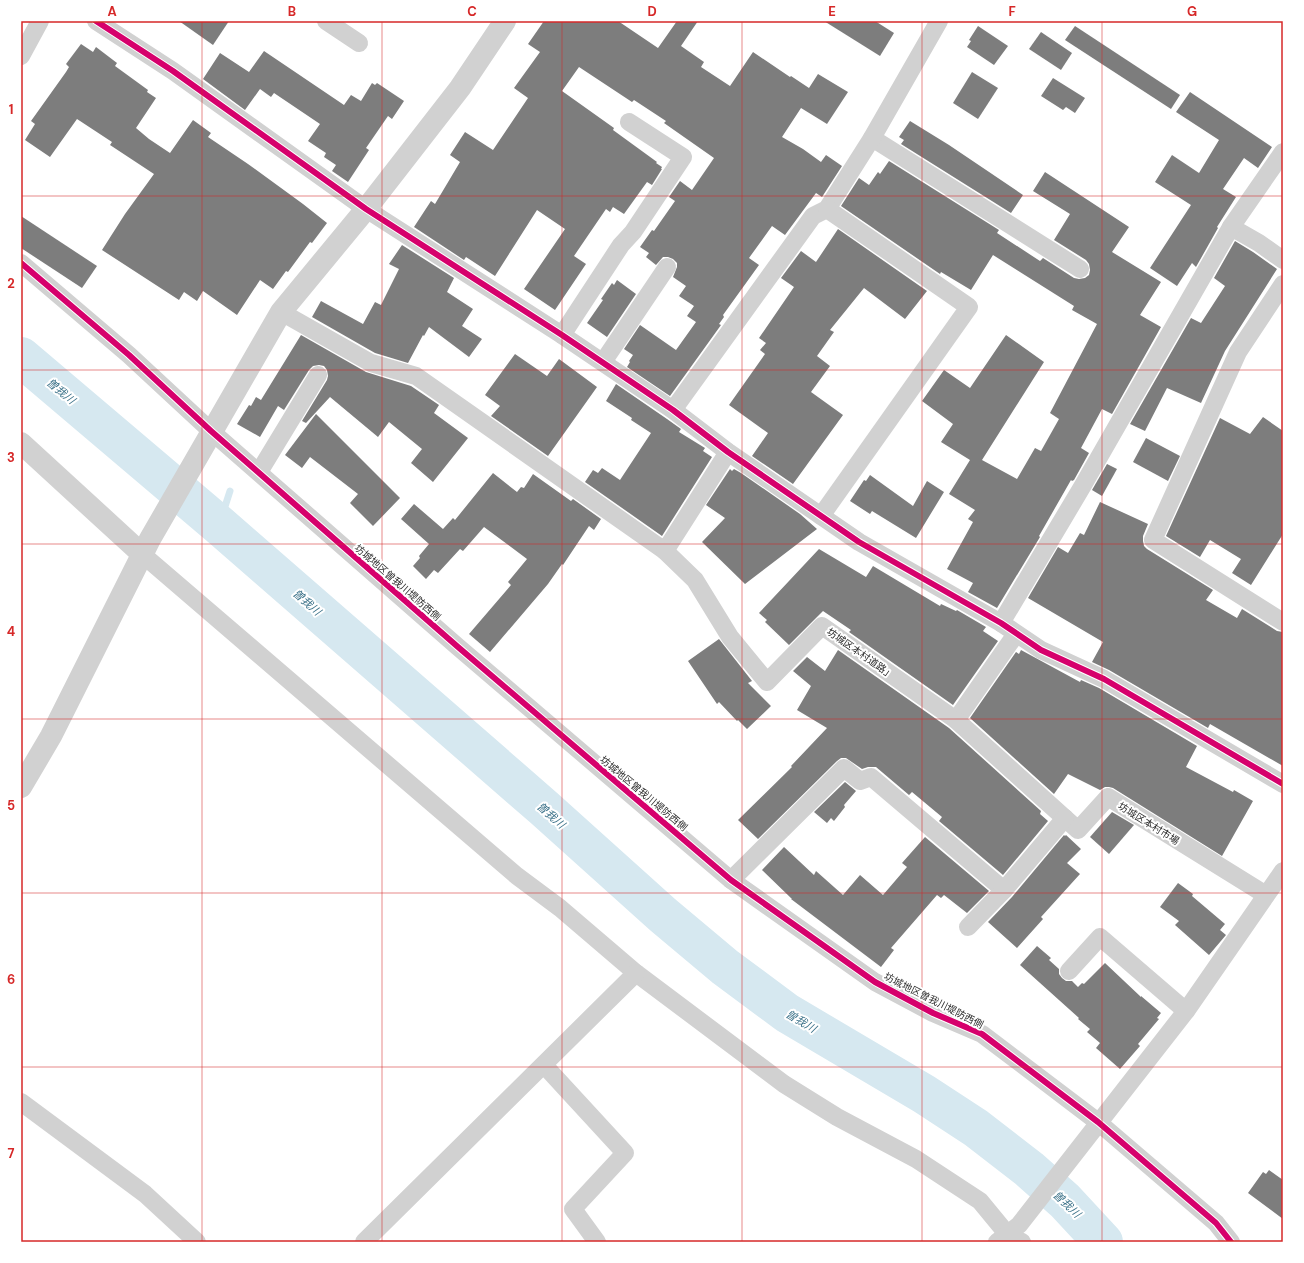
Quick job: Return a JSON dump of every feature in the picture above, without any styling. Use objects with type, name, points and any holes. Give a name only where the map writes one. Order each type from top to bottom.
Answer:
[{"type":"street","points":[[21,56],[40,21]]},
{"type":"street","points":[[96,21],[173,71],[366,209],[562,335],[673,410],[728,452],[859,542],[1001,623],[1041,650],[1104,679],[1283,784]]},
{"type":"street","points":[[326,21],[359,43]]},
{"type":"street","points":[[21,787],[51,736],[146,547],[281,312],[366,209],[460,88],[505,21]]},
{"type":"street","points":[[673,410],[813,216],[827,209],[872,138],[939,21]]},
{"type":"street","points":[[562,335],[622,245],[634,232],[683,157],[629,122]]},
{"type":"street","points":[[872,138],[1080,269]]},
{"type":"street","points":[[1001,623],[1086,480],[1231,227],[1283,152]]},
{"type":"street","points":[[821,516],[969,306],[827,209]]},
{"type":"street","points":[[1231,227],[1259,243],[1283,260]]},
{"type":"street","name":"坊城地区曽我川堤防西側","points":[[21,263],[129,355],[209,436],[259,472],[458,647],[731,880],[875,982],[933,1013],[982,1034],[1216,1223],[1230,1242]]},
{"type":"street","points":[[602,362],[667,267]]},
{"type":"street","points":[[1283,284],[1238,352],[1153,540],[1283,622]]},
{"type":"street","points":[[281,312],[371,363],[416,376],[665,551],[728,452]]},
{"type":"street","points":[[259,472],[318,375]]},
{"type":"street","points":[[21,443],[146,547],[517,876],[560,908],[636,973],[784,1084],[837,1117],[916,1159],[980,1201],[1012,1236],[1095,1125],[1186,1011],[1283,871]]},
{"type":"street","name":"坊城区本村道路」","points":[[665,551],[695,580],[730,637],[768,682],[822,626],[956,720]]},
{"type":"street","points":[[956,720],[1016,634]]},
{"type":"street","name":"坊城区本村市場","points":[[956,720],[1078,830],[1108,797],[1266,895]]},
{"type":"street","points":[[731,880],[844,768],[860,781],[871,777],[1004,890]]},
{"type":"street","points":[[968,927],[1004,890],[1064,818]]},
{"type":"street","points":[[1070,971],[1100,937],[1186,1011]]},
{"type":"street","points":[[364,1242],[636,973]]},
{"type":"street","points":[[544,1065],[625,1153],[573,1209],[597,1242]]},
{"type":"street","points":[[21,1102],[145,1194],[197,1242]]},
{"type":"building","points":[[179,21],[229,21],[213,45]]},
{"type":"building","points":[[544,21],[618,21],[658,48],[677,21],[698,21],[681,46],[704,62],[701,67],[730,86],[753,52],[809,88],[818,74],[848,92],[827,124],[801,108],[782,137],[803,149],[821,162],[826,155],[842,166],[822,197],[816,193],[785,235],[772,226],[749,258],[759,265],[723,315],[724,317],[719,324],[721,325],[670,396],[627,367],[633,355],[624,349],[640,325],[676,350],[696,322],[687,316],[694,306],[679,296],[686,286],[673,277],[677,263],[673,259],[663,257],[656,265],[646,257],[649,253],[640,247],[652,230],[654,231],[675,201],[669,197],[680,181],[692,190],[714,158],[664,123],[666,121],[634,100],[632,102],[579,67],[562,91],[614,128],[613,130],[657,162],[656,163],[662,167],[662,169],[652,185],[647,182],[624,214],[613,207],[610,212],[606,209],[574,256],[586,264],[555,310],[524,289],[565,229],[537,210],[495,276],[466,257],[464,260],[414,227],[431,201],[435,204],[460,162],[450,155],[465,132],[493,150],[528,98],[514,88],[540,52],[528,44]]},
{"type":"building","points":[[824,21],[875,21],[894,33],[880,56]]},
{"type":"building","points":[[978,26],[1008,46],[994,65],[967,47],[971,41],[969,40]]},
{"type":"building","points":[[1075,26],[1180,95],[1171,109],[1065,40]]},
{"type":"building","points":[[1041,32],[1072,53],[1061,70],[1029,49]]},
{"type":"building","points":[[81,44],[93,52],[96,47],[117,63],[115,66],[148,90],[147,92],[156,98],[136,128],[149,139],[170,153],[193,120],[211,133],[208,137],[248,164],[327,223],[312,243],[310,242],[288,272],[286,271],[273,289],[260,280],[237,315],[203,291],[197,301],[184,292],[179,300],[102,250],[125,214],[154,174],[110,145],[112,142],[77,119],[50,157],[25,140],[35,124],[31,121],[66,72],[69,67],[66,64]]},
{"type":"building","points":[[264,51],[344,105],[351,95],[361,101],[372,83],[375,85],[377,83],[404,101],[392,119],[388,116],[366,148],[369,150],[348,182],[332,171],[336,165],[324,157],[326,153],[308,141],[320,124],[274,93],[271,97],[260,89],[245,110],[203,79],[220,53],[249,72]]},
{"type":"building","points":[[972,72],[998,88],[978,119],[953,103]]},
{"type":"building","points":[[1053,78],[1085,98],[1075,113],[1066,107],[1063,110],[1041,96]]},
{"type":"building","points":[[1190,92],[1272,147],[1258,168],[1244,158],[1223,189],[1236,197],[1217,227],[1218,228],[1196,267],[1192,263],[1177,286],[1150,268],[1191,205],[1155,182],[1172,155],[1199,173],[1219,140],[1176,112]]},
{"type":"building","points":[[910,121],[949,145],[1023,195],[1011,213],[901,144],[904,140],[899,137]]},
{"type":"building","points":[[889,161],[999,230],[997,233],[1040,261],[1043,258],[1074,278],[1085,278],[1089,275],[1090,270],[1089,264],[1086,260],[1054,240],[1070,214],[1033,191],[1045,172],[1129,227],[1112,252],[1161,282],[1140,315],[1161,327],[1112,414],[1102,409],[1081,448],[1089,453],[1074,480],[1071,480],[1039,536],[1040,537],[997,608],[968,592],[973,583],[947,569],[973,522],[968,519],[975,510],[949,494],[970,460],[941,442],[953,424],[922,401],[944,370],[970,388],[1006,335],[1044,362],[982,460],[1017,479],[1035,448],[1041,451],[1059,419],[1050,413],[1097,324],[1072,310],[1074,306],[993,255],[971,290],[941,272],[940,274],[841,206],[859,178],[869,185],[878,172],[880,174]]},
{"type":"building","points":[[21,216],[97,266],[82,288],[21,248]]},
{"type":"building","points":[[838,229],[927,291],[905,319],[864,288],[830,330],[834,332],[817,356],[830,366],[811,392],[843,415],[793,484],[752,456],[768,433],[729,405],[765,354],[760,350],[766,343],[759,338],[794,287],[781,278],[801,251],[816,262]]},
{"type":"building","points":[[1235,241],[1277,269],[1225,351],[1201,403],[1167,388],[1145,431],[1130,424],[1191,318],[1201,323],[1225,286],[1214,278]]},
{"type":"building","points":[[402,245],[454,278],[447,292],[473,309],[462,326],[482,339],[469,357],[429,327],[408,363],[375,353],[312,317],[321,301],[363,324],[375,302],[381,305],[399,269],[389,264]]},
{"type":"building","points":[[617,280],[636,294],[607,337],[587,323],[603,300],[601,299],[612,283],[614,285]]},
{"type":"building","points":[[301,335],[366,372],[411,386],[439,405],[434,413],[468,438],[433,482],[411,463],[422,449],[389,422],[378,437],[330,397],[306,423],[302,421],[327,380],[327,370],[324,366],[313,366],[309,370],[284,410],[278,406],[260,437],[237,424],[256,397],[261,400]]},
{"type":"building","points":[[515,354],[547,376],[559,359],[597,387],[548,456],[491,416],[500,406],[485,395]]},
{"type":"building","points":[[616,384],[681,429],[679,432],[705,448],[703,451],[712,457],[662,536],[585,482],[593,470],[598,473],[602,468],[620,480],[651,433],[631,420],[632,418],[606,401]]},
{"type":"building","points":[[316,414],[400,498],[373,526],[350,503],[358,494],[310,457],[302,468],[285,455]]},
{"type":"building","points":[[1263,417],[1283,431],[1283,534],[1251,585],[1232,573],[1241,559],[1210,540],[1200,557],[1166,536],[1220,418],[1250,434]]},
{"type":"building","points":[[1146,438],[1180,456],[1168,481],[1133,462]]},
{"type":"building","points":[[1107,464],[1117,469],[1102,496],[1092,490]]},
{"type":"building","points":[[730,469],[732,471],[734,469],[741,473],[800,514],[817,529],[745,584],[702,542],[725,518],[706,505]]},
{"type":"building","points":[[493,473],[517,492],[521,487],[524,488],[533,474],[571,501],[573,499],[601,519],[594,530],[589,526],[563,565],[562,564],[548,584],[490,652],[469,634],[511,585],[508,582],[527,559],[484,527],[463,551],[460,549],[438,573],[434,570],[426,579],[413,566],[429,544],[401,519],[414,504],[443,529],[453,518],[455,520]]},
{"type":"building","points":[[870,475],[913,506],[927,481],[944,492],[916,538],[872,511],[870,514],[850,501],[864,480],[866,481]]},
{"type":"building","points":[[1100,502],[1148,524],[1143,536],[1144,546],[1213,590],[1206,600],[1237,618],[1242,609],[1277,631],[1283,632],[1283,766],[1210,724],[1208,728],[1109,670],[1092,662],[1103,642],[1028,598],[1058,547],[1068,553],[1080,533],[1084,535]]},
{"type":"building","points":[[819,549],[866,577],[873,566],[940,606],[941,604],[956,611],[957,610],[986,627],[983,631],[998,641],[953,705],[849,632],[851,630],[823,611],[789,645],[765,622],[767,620],[759,613]]},
{"type":"building","points":[[719,639],[752,681],[748,683],[771,706],[747,729],[719,702],[717,704],[688,661]]},
{"type":"building","points":[[838,650],[949,728],[1041,811],[1040,814],[1048,821],[1003,875],[939,821],[942,817],[912,792],[909,795],[876,767],[862,769],[846,758],[841,758],[837,761],[758,839],[738,820],[792,767],[791,766],[827,728],[797,710],[811,686],[793,671],[807,657],[825,671]]},
{"type":"building","points":[[1021,650],[1080,682],[1081,680],[1099,688],[1197,746],[1186,767],[1233,792],[1234,790],[1253,801],[1222,856],[1113,788],[1105,787],[1100,790],[1068,774],[1054,794],[970,718],[1016,652],[1019,654]]},
{"type":"building","points":[[845,782],[856,791],[844,805],[845,807],[834,821],[831,818],[827,823],[814,812]]},
{"type":"building","points":[[1112,812],[1134,825],[1109,854],[1090,837]]},
{"type":"building","points":[[1064,835],[1066,835],[1081,849],[1067,863],[1080,874],[1041,917],[1043,919],[1017,948],[988,922],[1012,897]]},
{"type":"building","points":[[925,837],[989,891],[967,913],[944,895],[941,898],[937,895],[891,948],[894,950],[881,967],[791,899],[762,870],[784,847],[814,875],[816,871],[843,895],[860,875],[883,895],[907,867],[902,863]]},
{"type":"building","points":[[1178,883],[1193,894],[1192,896],[1225,924],[1220,930],[1226,935],[1209,955],[1175,925],[1179,921],[1160,907]]},
{"type":"building","points":[[1037,946],[1051,958],[1049,960],[1059,969],[1059,974],[1062,978],[1066,981],[1072,981],[1078,987],[1082,983],[1084,984],[1105,963],[1141,997],[1161,1013],[1157,1018],[1159,1019],[1138,1044],[1140,1046],[1120,1069],[1096,1048],[1100,1043],[1087,1032],[1090,1029],[1020,965]]},
{"type":"building","points":[[1269,1170],[1283,1180],[1283,1219],[1248,1193],[1263,1172],[1266,1174]]},
{"type":"waterway","name":"曽我川","points":[[21,357],[219,525],[544,808],[663,915],[725,967],[787,1013],[924,1094],[976,1128],[1029,1169],[1065,1201],[1103,1242]]},
{"type":"waterway","points":[[219,525],[230,491]]},
{"type":"cycle path","points":[[96,21],[173,71],[366,209],[562,335],[673,410],[728,452],[859,542],[1001,623],[1041,650],[1104,679],[1283,784]]},
{"type":"cycle path","points":[[21,263],[129,355],[211,431],[458,647],[731,880],[875,982],[933,1013],[982,1034],[1098,1122],[1216,1223],[1231,1242]]}]
